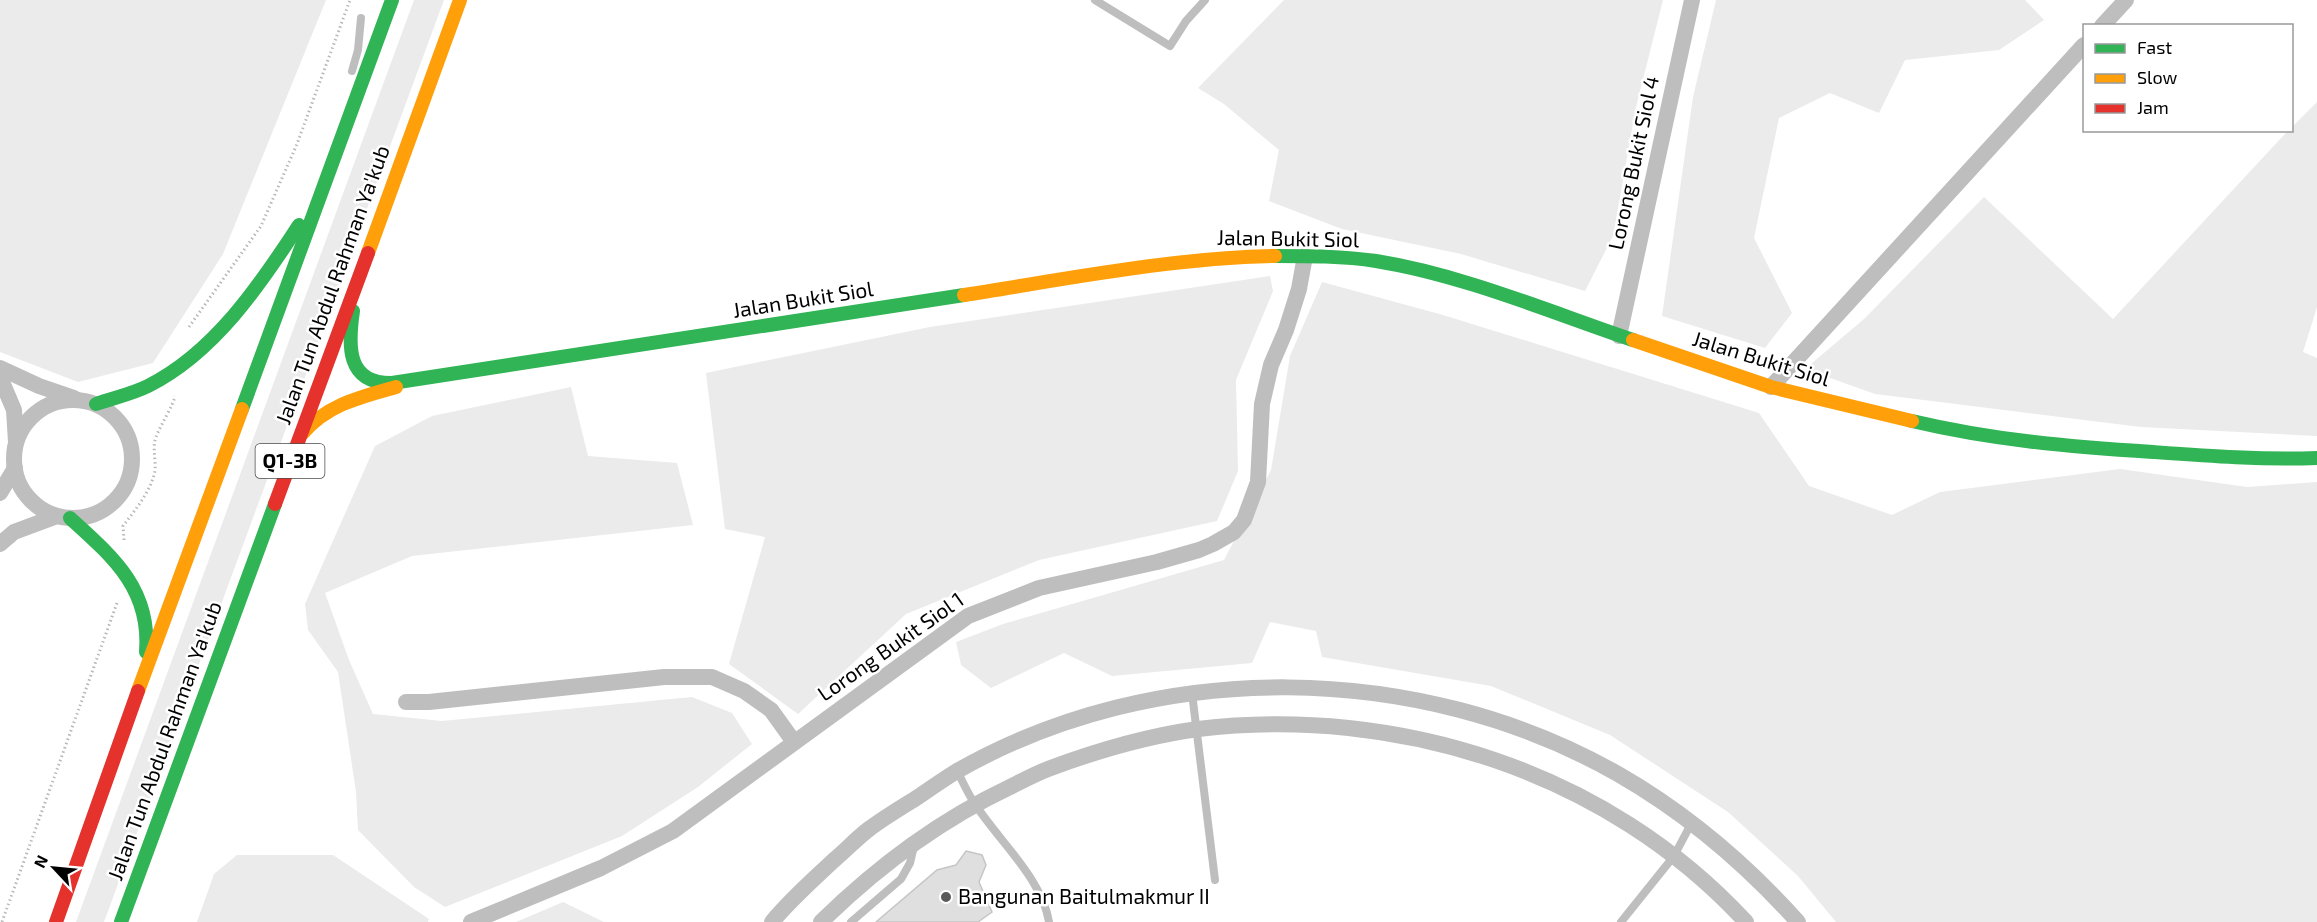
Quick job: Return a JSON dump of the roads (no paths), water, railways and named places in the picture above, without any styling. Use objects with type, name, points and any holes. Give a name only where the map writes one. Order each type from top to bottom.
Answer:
[{"type":"main road","name":"Jalan Tun Abdul Rahman Ya'kub","points":[[56,922],[347,108],[392,0]]},
{"type":"main road","name":"Jalan Tun Abdul Rahman Ya'kub","points":[[121,922],[358,283],[460,0]]},
{"type":"main road","points":[[96,404],[156,382],[207,343],[253,291],[298,226],[323,172],[347,108]]},
{"type":"main road","name":"Jalan Bukit Siol","points":[[421,380],[1162,264],[1233,257],[1305,256],[1375,261],[1448,277],[1771,387],[1920,423],[2001,439],[2060,446],[2272,460],[2317,458]]},
{"type":"main road","points":[[358,283],[349,350],[357,369],[369,379],[384,383],[421,380]]},
{"type":"main road","points":[[298,440],[321,413],[339,404],[421,380]]},
{"type":"main road","points":[[63,517],[117,563],[143,605],[149,636],[136,695]]},
{"type":"street","name":"Lorong Bukit Siol 4","points":[[1619,336],[1692,0]]},
{"type":"street","points":[[2104,24],[2126,0]]},
{"type":"street","points":[[1771,387],[2083,47]]},
{"type":"street","name":"Lorong Bukit Siol 1","points":[[471,922],[634,853],[673,831],[968,615],[1040,588],[1157,562],[1199,550],[1234,532],[1244,520],[1258,482],[1262,405],[1271,365],[1286,330],[1299,289],[1305,256]]},
{"type":"street","points":[[0,368],[39,386],[96,404],[112,413],[124,427],[131,444],[132,463],[128,481],[119,496],[105,509],[88,516],[63,517],[14,532],[0,544]]},
{"type":"street","points":[[0,377],[14,410],[15,468],[19,484],[29,498],[42,509],[63,517]]},
{"type":"street","points":[[16,442],[25,424],[40,410],[58,401],[78,399]]},
{"type":"street","points":[[0,493],[15,468]]},
{"type":"street","points":[[406,702],[429,702],[664,677],[712,677],[744,691],[771,710],[794,742]]},
{"type":"street","points":[[772,922],[788,903],[867,830],[957,771],[1032,735],[1111,709],[1192,693],[1280,686],[1357,691],[1455,708],[1539,735],[1608,769],[1692,822],[1747,869],[1798,922]]},
{"type":"street","points":[[821,922],[859,884],[916,840],[975,804],[1045,770],[1120,745],[1197,730],[1269,724],[1341,726],[1423,739],[1483,755],[1550,781],[1614,815],[1674,856],[1728,903],[1746,922]]},
{"type":"lane","points":[[1095,0],[1170,46],[1186,21],[1205,0]]},
{"type":"lane","points":[[350,79],[358,50],[362,18]]},
{"type":"lane","points":[[1192,693],[1215,880]]},
{"type":"lane","points":[[957,771],[975,804],[1035,884],[1048,912],[1049,922]]},
{"type":"lane","points":[[1622,922],[1674,856],[1692,822]]},
{"type":"lane","points":[[851,922],[902,879],[910,863],[916,840]]},
{"type":"place","name":"Bangunan Baitulmakmur II","points":[[946,897]]}]
